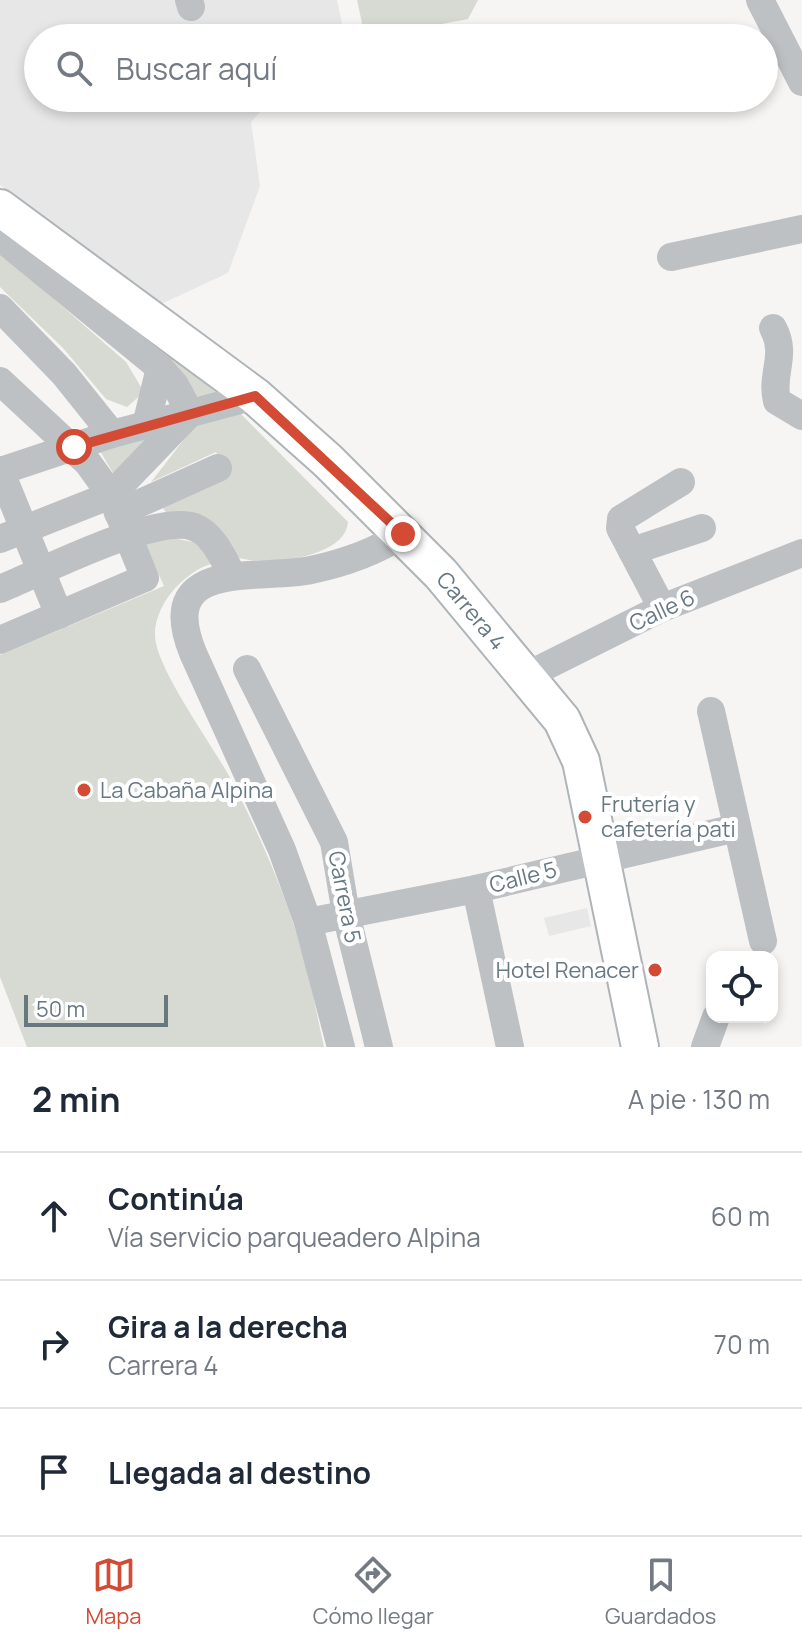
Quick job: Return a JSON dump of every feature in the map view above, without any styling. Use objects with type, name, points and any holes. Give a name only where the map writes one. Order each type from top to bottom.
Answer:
[{"type":"main road","name":"Carrera 4","points":[[0,208],[255,396],[403,534],[441,574],[562,720],[581,761],[640,1047]]},
{"type":"street","points":[[760,0],[772,24]]},
{"type":"street","points":[[778,35],[802,82]]},
{"type":"street","points":[[671,257],[802,229]]},
{"type":"street","points":[[0,237],[160,368],[175,385],[190,413]]},
{"type":"street","points":[[1,312],[64,374],[112,434]]},
{"type":"street","points":[[773,328],[781,342],[780,372],[774,391],[777,401],[802,416]]},
{"type":"street","points":[[146,425],[160,368]]},
{"type":"street","points":[[0,381],[74,447],[119,515],[145,578],[0,640]]},
{"type":"street","points":[[59,615],[42,572],[12,534],[0,470],[112,434],[255,396]]},
{"type":"street","points":[[119,515],[190,413]]},
{"type":"street","points":[[0,589],[42,572],[119,515],[218,468]]},
{"type":"street","points":[[662,608],[620,528],[621,519],[681,482]]},
{"type":"street","points":[[12,534],[119,515],[163,526],[194,527],[218,549],[232,575],[308,571],[364,556],[403,534]]},
{"type":"street","points":[[632,551],[702,528]]},
{"type":"street","name":"Calle 6","points":[[526,676],[662,608],[802,553]]},
{"type":"street","name":"Carrera 5","points":[[232,575],[197,591],[187,603],[185,633],[282,850],[308,922],[341,1047]]},
{"type":"street","name":"Carrera 5","points":[[247,669],[334,842],[346,914],[379,1047]]},
{"type":"street","points":[[711,711],[763,941]]},
{"type":"street","name":"Calle 5","points":[[308,922],[476,889],[736,828]]},
{"type":"street","points":[[476,889],[510,1047]]},
{"type":"street","points":[[705,1047],[714,1023]]},
{"type":"shaded area","points":[[0,0],[337,0],[342,24],[24,24],[24,112],[260,112],[251,122],[260,186],[228,273],[161,304],[0,185]]},
{"type":"shaded area","points":[[357,0],[478,0],[468,19],[442,24],[362,23]]},
{"type":"shaded area","points":[[0,252],[126,362],[144,392],[127,407],[106,399],[63,348],[0,287]]},
{"type":"shaded area","points":[[74,277],[218,394],[198,399]]},
{"type":"shaded area","points":[[237,410],[348,522],[344,535],[333,545],[300,557],[246,560],[216,547],[162,507],[228,477],[216,452],[151,482],[196,424]]},
{"type":"shaded area","points":[[151,437],[113,473],[100,451]]},
{"type":"shaded area","points":[[162,536],[193,542],[218,562],[184,579],[166,600],[156,624],[158,651],[176,689],[227,772],[268,856],[300,942],[324,1047],[27,1047],[0,977],[0,655],[164,586],[144,542]]},
{"type":"shaded area","points":[[587,908],[591,926],[549,936],[544,918]]},
{"type":"place","name":"La Cabaña Alpina","points":[[84,790]]},
{"type":"place","name":"Frutería y cafetería pati","points":[[585,817]]},
{"type":"place","name":"Hotel Renacer","points":[[655,970]]},
{"type":"route","points":[[74,447],[255,396],[403,534]]}]
